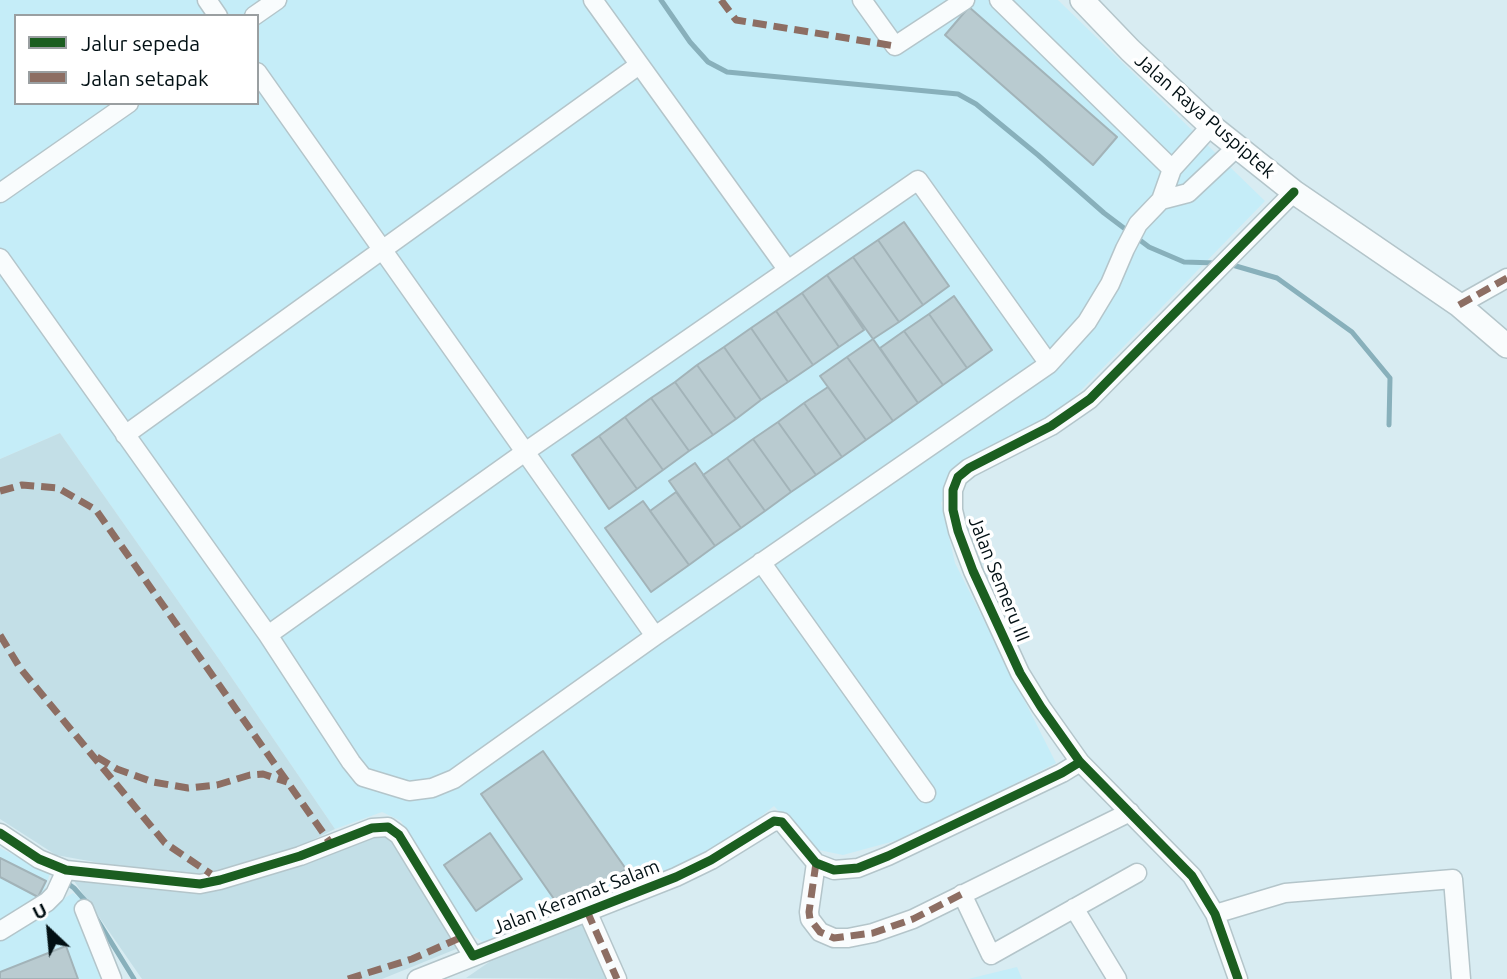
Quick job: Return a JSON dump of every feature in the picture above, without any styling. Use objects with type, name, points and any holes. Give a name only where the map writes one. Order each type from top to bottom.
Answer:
[{"type":"main road","name":"Jalan Raya Puspiptek","points":[[1082,0],[1210,126],[1294,192],[1459,305],[1507,346]]},
{"type":"street","points":[[257,14],[277,0]]},
{"type":"street","points":[[593,0],[786,269]]},
{"type":"street","points":[[862,0],[895,46],[965,0]]},
{"type":"street","points":[[999,0],[1172,169]]},
{"type":"street","points":[[125,435],[639,65]]},
{"type":"street","points":[[259,75],[654,636]]},
{"type":"street","points":[[0,193],[126,105]]},
{"type":"street","points":[[0,258],[268,635],[351,762],[363,777],[409,792],[432,788],[454,779],[654,636],[1049,364],[1087,323],[1110,284],[1138,224],[1161,200],[1172,169],[1210,126]]},
{"type":"street","points":[[1161,200],[1188,193],[1237,147]]},
{"type":"street","points":[[268,635],[786,269],[918,180],[1049,364]]},
{"type":"street","name":"Jalan Semeru III","points":[[1238,979],[1215,914],[1192,876],[1080,762],[1041,707],[1007,649],[958,531],[953,510],[953,490],[958,477],[969,468],[1051,426],[1090,399],[1294,192]]},
{"type":"street","points":[[1459,305],[1507,278]]},
{"type":"street","points":[[761,562],[926,793]]},
{"type":"street","points":[[1080,762],[873,863],[858,868],[834,870],[816,863],[810,919],[820,932],[834,938],[873,933],[913,919],[1130,812]]},
{"type":"street","name":"Jalan Keramat Salam","points":[[417,979],[676,877],[711,860],[774,821],[782,822],[816,863]]},
{"type":"street","points":[[0,833],[63,878],[200,884],[300,856],[372,828],[388,827],[399,835],[473,956]]},
{"type":"street","points":[[962,894],[991,956],[1137,873]]},
{"type":"street","points":[[0,931],[47,902],[55,894],[63,878]]},
{"type":"street","points":[[1215,914],[1285,893],[1454,878],[1461,979]]},
{"type":"street","points":[[1074,908],[1117,979]]},
{"type":"street","points":[[84,909],[112,979]]},
{"type":"street","points":[[587,911],[617,979]]},
{"type":"shaded area","points":[[0,0],[1058,0],[1265,201],[1060,412],[959,473],[941,503],[955,563],[1056,763],[909,837],[843,855],[814,849],[774,806],[704,861],[487,945],[468,932],[401,821],[382,812],[335,829],[60,433],[0,459]]},
{"type":"shaded area","points":[[60,433],[335,829],[296,848],[211,874],[160,874],[56,855],[0,819],[0,459]]},
{"type":"shaded area","points":[[374,834],[389,836],[461,947],[382,979],[142,979],[74,881],[170,889]]},
{"type":"shaded area","points":[[0,848],[50,873],[42,898],[0,924]]},
{"type":"shaded area","points":[[73,893],[85,902],[122,979],[0,979],[0,938]]},
{"type":"shaded area","points":[[586,922],[607,979],[466,978],[495,958]]},
{"type":"shaded area","points":[[1017,967],[1022,979],[968,979]]},
{"type":"building","points":[[969,7],[1117,137],[1093,165],[945,35]]},
{"type":"building","points":[[904,222],[949,286],[923,305],[878,240]]},
{"type":"building","points":[[878,240],[923,305],[899,322],[853,257]]},
{"type":"building","points":[[853,257],[899,322],[873,339],[827,275]]},
{"type":"building","points":[[827,275],[864,330],[839,347],[802,293]]},
{"type":"building","points":[[802,293],[839,347],[813,365],[776,311]]},
{"type":"building","points":[[954,296],[992,350],[967,368],[929,314]]},
{"type":"building","points":[[776,311],[813,365],[788,382],[751,328]]},
{"type":"building","points":[[929,314],[967,368],[943,385],[904,331]]},
{"type":"building","points":[[751,328],[788,382],[761,400],[724,347]]},
{"type":"building","points":[[904,331],[943,385],[918,403],[880,348]]},
{"type":"building","points":[[873,339],[918,403],[893,421],[847,357]]},
{"type":"building","points":[[724,347],[761,400],[736,419],[697,365]]},
{"type":"building","points":[[847,357],[893,421],[866,440],[820,376]]},
{"type":"building","points":[[697,365],[736,419],[713,435],[675,382]]},
{"type":"building","points":[[675,382],[713,435],[689,451],[651,398]]},
{"type":"building","points":[[828,387],[866,440],[842,457],[804,403]]},
{"type":"building","points":[[651,398],[689,451],[663,470],[625,417]]},
{"type":"building","points":[[804,403],[842,457],[816,475],[778,422]]},
{"type":"building","points":[[625,417],[663,470],[637,489],[599,436]]},
{"type":"building","points":[[778,422],[816,475],[791,492],[753,439]]},
{"type":"building","points":[[599,436],[637,489],[609,509],[572,455]]},
{"type":"building","points":[[753,439],[791,492],[765,511],[727,458]]},
{"type":"building","points":[[727,458],[765,511],[741,528],[703,475]]},
{"type":"building","points":[[695,463],[741,528],[715,546],[669,481]]},
{"type":"building","points":[[676,492],[715,546],[689,565],[650,511]]},
{"type":"building","points":[[643,501],[689,565],[651,592],[605,528]]},
{"type":"building","points":[[543,751],[626,869],[563,912],[481,794]]},
{"type":"building","points":[[490,833],[522,879],[476,911],[444,865]]},
{"type":"building","points":[[0,858],[46,881],[38,897],[0,877]]},
{"type":"building","points":[[66,946],[78,979],[0,979],[0,972]]},
{"type":"waterway","points":[[661,0],[690,42],[708,62],[727,72],[958,94],[976,104],[1104,213],[1149,247],[1184,262],[1216,263]]},
{"type":"waterway","points":[[1229,264],[1277,278],[1352,332],[1390,378],[1389,425]]},
{"type":"waterway","points":[[63,880],[89,905]]},
{"type":"waterway","points":[[95,916],[134,979]]},
{"type":"marked path","points":[[721,0],[736,20],[895,46]]},
{"type":"marked path","points":[[1459,305],[1507,278]]},
{"type":"marked path","points":[[0,491],[22,485],[58,488],[96,510],[331,844]]},
{"type":"marked path","points":[[0,635],[20,668],[165,843],[211,874]]},
{"type":"marked path","points":[[97,757],[117,769],[153,782],[188,788],[217,785],[263,774],[287,782]]},
{"type":"marked path","points":[[816,863],[810,919],[820,932],[834,938],[873,933],[913,919],[962,894]]},
{"type":"marked path","points":[[587,911],[617,979]]},
{"type":"marked path","points":[[348,979],[412,959],[462,937]]},
{"type":"cycle path","points":[[1238,979],[1215,914],[1192,876],[1080,762],[1020,673],[973,571],[958,531],[953,510],[953,490],[958,477],[969,468],[1051,426],[1090,399],[1294,192]]},
{"type":"cycle path","points":[[0,833],[39,859],[66,870],[200,884],[300,856],[372,828],[388,827],[399,835],[473,956],[676,877],[711,860],[774,821],[782,822],[816,863],[834,870],[858,868],[1062,773],[1080,762]]}]
